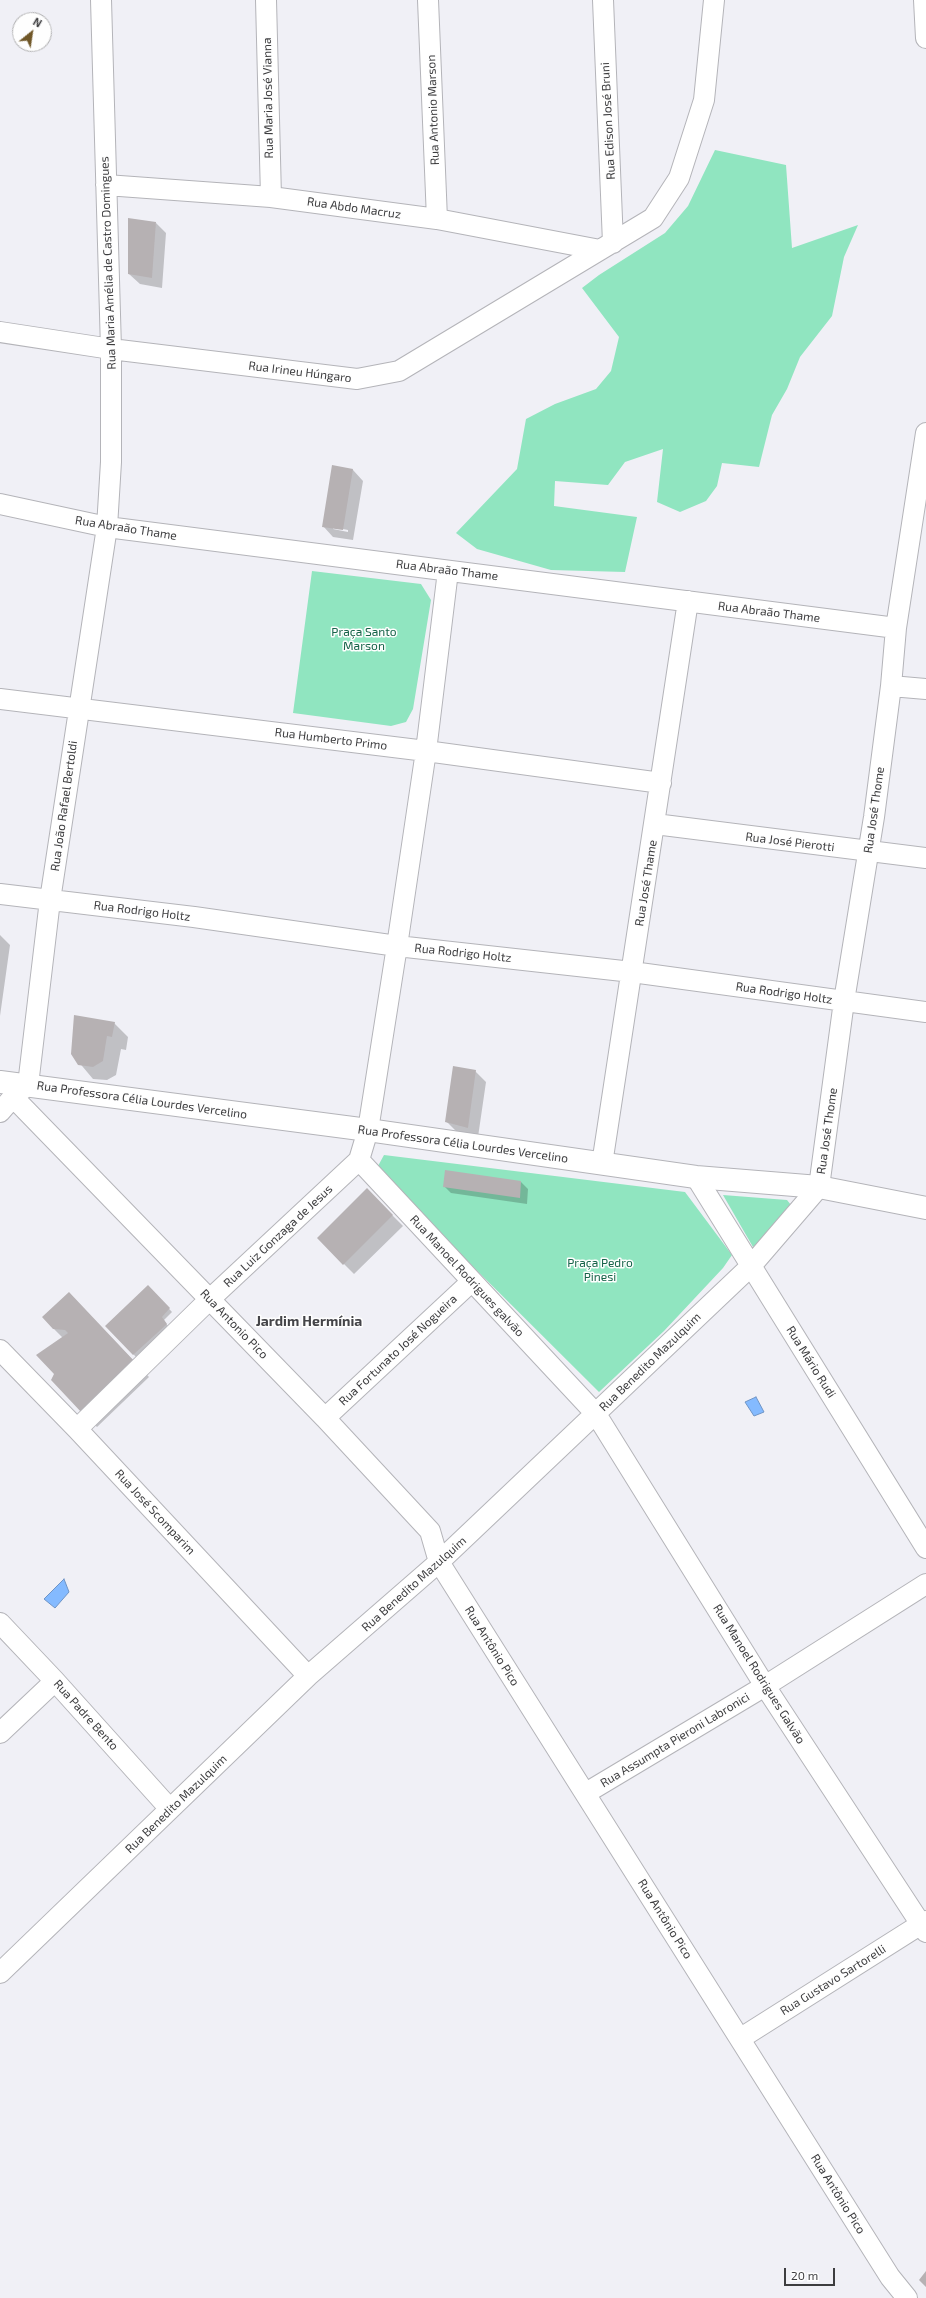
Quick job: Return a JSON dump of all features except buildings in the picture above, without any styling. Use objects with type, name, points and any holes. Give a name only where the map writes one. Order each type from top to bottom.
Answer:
[{"type":"main road","name":"Rua Professora Célia Lourdes Vercelino","points":[[10,1094],[368,1130],[696,1177],[819,1187],[926,1208]]},
{"type":"street","name":"Rua Maria Amélia de Castro Domingues","points":[[101,0],[111,349],[111,462],[107,527]]},
{"type":"street","name":"Rua Maria José Vianna","points":[[266,0],[271,197]]},
{"type":"street","name":"Rua Antonio Marson","points":[[428,0],[437,219]]},
{"type":"street","name":"Rua Edison José Bruni","points":[[602,0],[606,247]]},
{"type":"street","name":"Rua Irineu Húngaro","points":[[0,332],[111,349],[357,379],[399,371],[653,218],[679,178],[704,100],[714,0]]},
{"type":"street","points":[[924,0],[926,38]]},
{"type":"street","name":"Rua Abdo Macruz","points":[[106,185],[271,197],[437,219],[606,247]]},
{"type":"street","name":"Rua José Thome","points":[[819,1187],[844,1001],[869,852],[891,686],[896,628],[919,524],[926,433]]},
{"type":"street","name":"Rua Abraão Thame","points":[[0,504],[107,527],[896,628]]},
{"type":"street","name":"Rua João Rafael Bertoldi","points":[[10,1094],[50,900],[107,527]]},
{"type":"street","points":[[359,1160],[368,1130],[397,946],[426,751],[448,570]]},
{"type":"street","name":"Rua José Thame","points":[[602,1164],[688,601]]},
{"type":"street","points":[[891,686],[926,689]]},
{"type":"street","name":"Rua Humberto Primo","points":[[0,699],[426,751],[661,782]]},
{"type":"street","name":"Rua José Pierotti","points":[[655,824],[926,858]]},
{"type":"street","name":"Rua Rodrigo Holtz","points":[[0,894],[194,917],[397,946],[632,972],[926,1012]]},
{"type":"street","name":"Rua Antonio Pico","points":[[10,1094],[326,1418],[430,1532],[439,1562]]},
{"type":"street","name":"Rua Luiz Gonzaga de Jesus","points":[[77,1429],[210,1299],[359,1160]]},
{"type":"street","name":"Rua Manoel Rodrigues galvão","points":[[359,1160],[471,1282],[596,1414]]},
{"type":"street","name":"Rua Mário Rudi","points":[[696,1177],[926,1548]]},
{"type":"street","name":"Rua Benedito Mazulquim","points":[[0,1973],[308,1676],[439,1562],[752,1266],[819,1187]]},
{"type":"street","name":"Rua Fortunato José Nogueira","points":[[326,1418],[471,1282]]},
{"type":"street","name":"Rua José Scomparim","points":[[0,1350],[77,1429],[308,1676]]},
{"type":"street","name":"Rua Manoel Rodrigues Galvão","points":[[596,1414],[765,1686],[924,1926]]},
{"type":"street","name":"Rua Antônio Pico","points":[[439,1562],[741,2038],[890,2277],[906,2298]]},
{"type":"street","name":"Rua Assumpta Pieroni Labronici","points":[[586,1793],[765,1686],[926,1584]]},
{"type":"street","name":"Rua Padre Bento","points":[[0,1623],[55,1681],[170,1809]]},
{"type":"street","points":[[0,1733],[55,1681]]},
{"type":"street","name":"Rua Gustavo Sartorelli","points":[[741,2038],[924,1926]]},
{"type":"street","points":[[889,2298],[890,2277]]},
{"type":"green space","points":[[715,150],[786,165],[792,248],[858,225],[844,257],[832,316],[800,357],[787,389],[772,415],[759,467],[722,463],[717,486],[706,501],[680,512],[657,502],[663,449],[625,462],[608,485],[555,481],[554,506],[637,517],[625,572],[551,570],[477,549],[456,533],[517,469],[526,419],[555,404],[596,389],[611,371],[619,337],[582,288],[599,275],[665,233],[688,206]]},
{"type":"green space","name":"Praça Santo Marson","points":[[312,571],[421,584],[431,600],[413,709],[406,722],[391,726],[293,713]]},
{"type":"green space","name":"Praça Pedro Pinesi","points":[[384,1155],[685,1192],[732,1255],[723,1268],[664,1331],[599,1392],[397,1191],[378,1166]]},
{"type":"green space","points":[[723,1195],[787,1200],[791,1205],[790,1212],[753,1247]]},
{"type":"water","points":[[756,1397],[764,1412],[754,1416],[745,1402]]},
{"type":"water","points":[[64,1579],[69,1592],[55,1608],[44,1599]]},
{"type":"district","name":"Jardim Hermínia","points":[[309,1321]]}]
